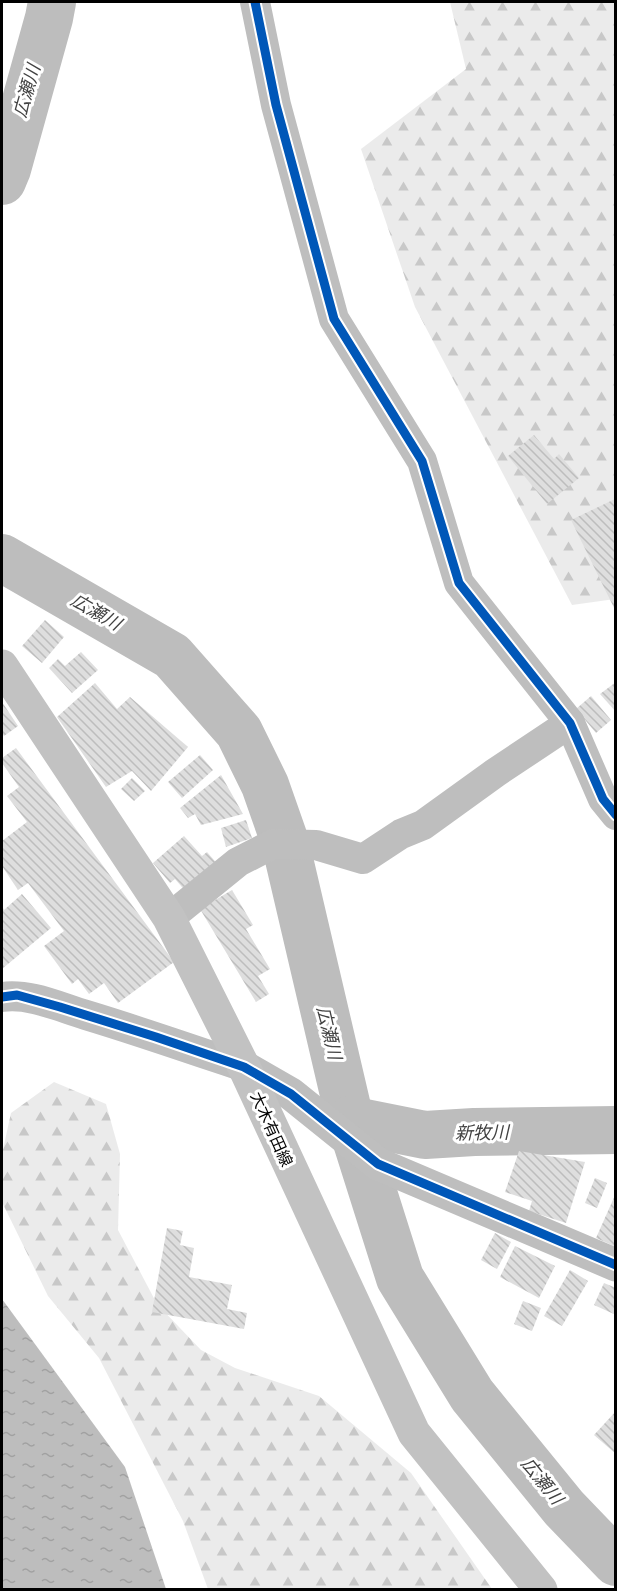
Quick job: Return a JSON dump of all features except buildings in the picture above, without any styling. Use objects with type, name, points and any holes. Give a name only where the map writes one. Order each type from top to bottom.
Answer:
[{"type":"main road","name":"大木有田線","points":[[2,666],[169,918],[244,1067],[414,1433],[541,1590]]},
{"type":"street","points":[[255,2],[276,105],[334,319],[422,461],[459,583],[570,723],[603,799],[615,815]]},
{"type":"street","points":[[169,918],[238,862],[273,844],[316,845],[363,859],[401,834],[423,825],[570,723]]},
{"type":"street","points":[[2,997],[17,995],[49,1004],[244,1067],[291,1094],[378,1164],[615,1265]]},
{"type":"green space","points":[[450,2],[615,2],[615,599],[572,605],[415,307],[361,149],[466,69]]},
{"type":"green space","points":[[54,1082],[106,1104],[120,1154],[118,1230],[157,1304],[201,1350],[235,1368],[319,1396],[411,1473],[492,1589],[208,1589],[183,1521],[99,1358],[48,1296],[2,1202],[2,1154],[11,1113]]},
{"type":"water","points":[[2,1299],[125,1467],[166,1589],[2,1589]]},
{"type":"waterway","name":"広瀬川","points":[[2,181],[52,2]]},
{"type":"waterway","name":"広瀬川","points":[[2,558],[172,656],[239,732],[265,785],[285,842],[350,1120],[400,1278],[472,1395],[564,1508],[616,1562]]},
{"type":"waterway","name":"新牧川","points":[[350,1120],[425,1135],[616,1130]]},
{"type":"cycle path","points":[[255,2],[276,105],[334,319],[422,461],[459,583],[570,723],[603,799],[616,815]]},
{"type":"cycle path","points":[[2,997],[17,995],[60,1007],[244,1067],[291,1094],[378,1164],[616,1265]]}]
